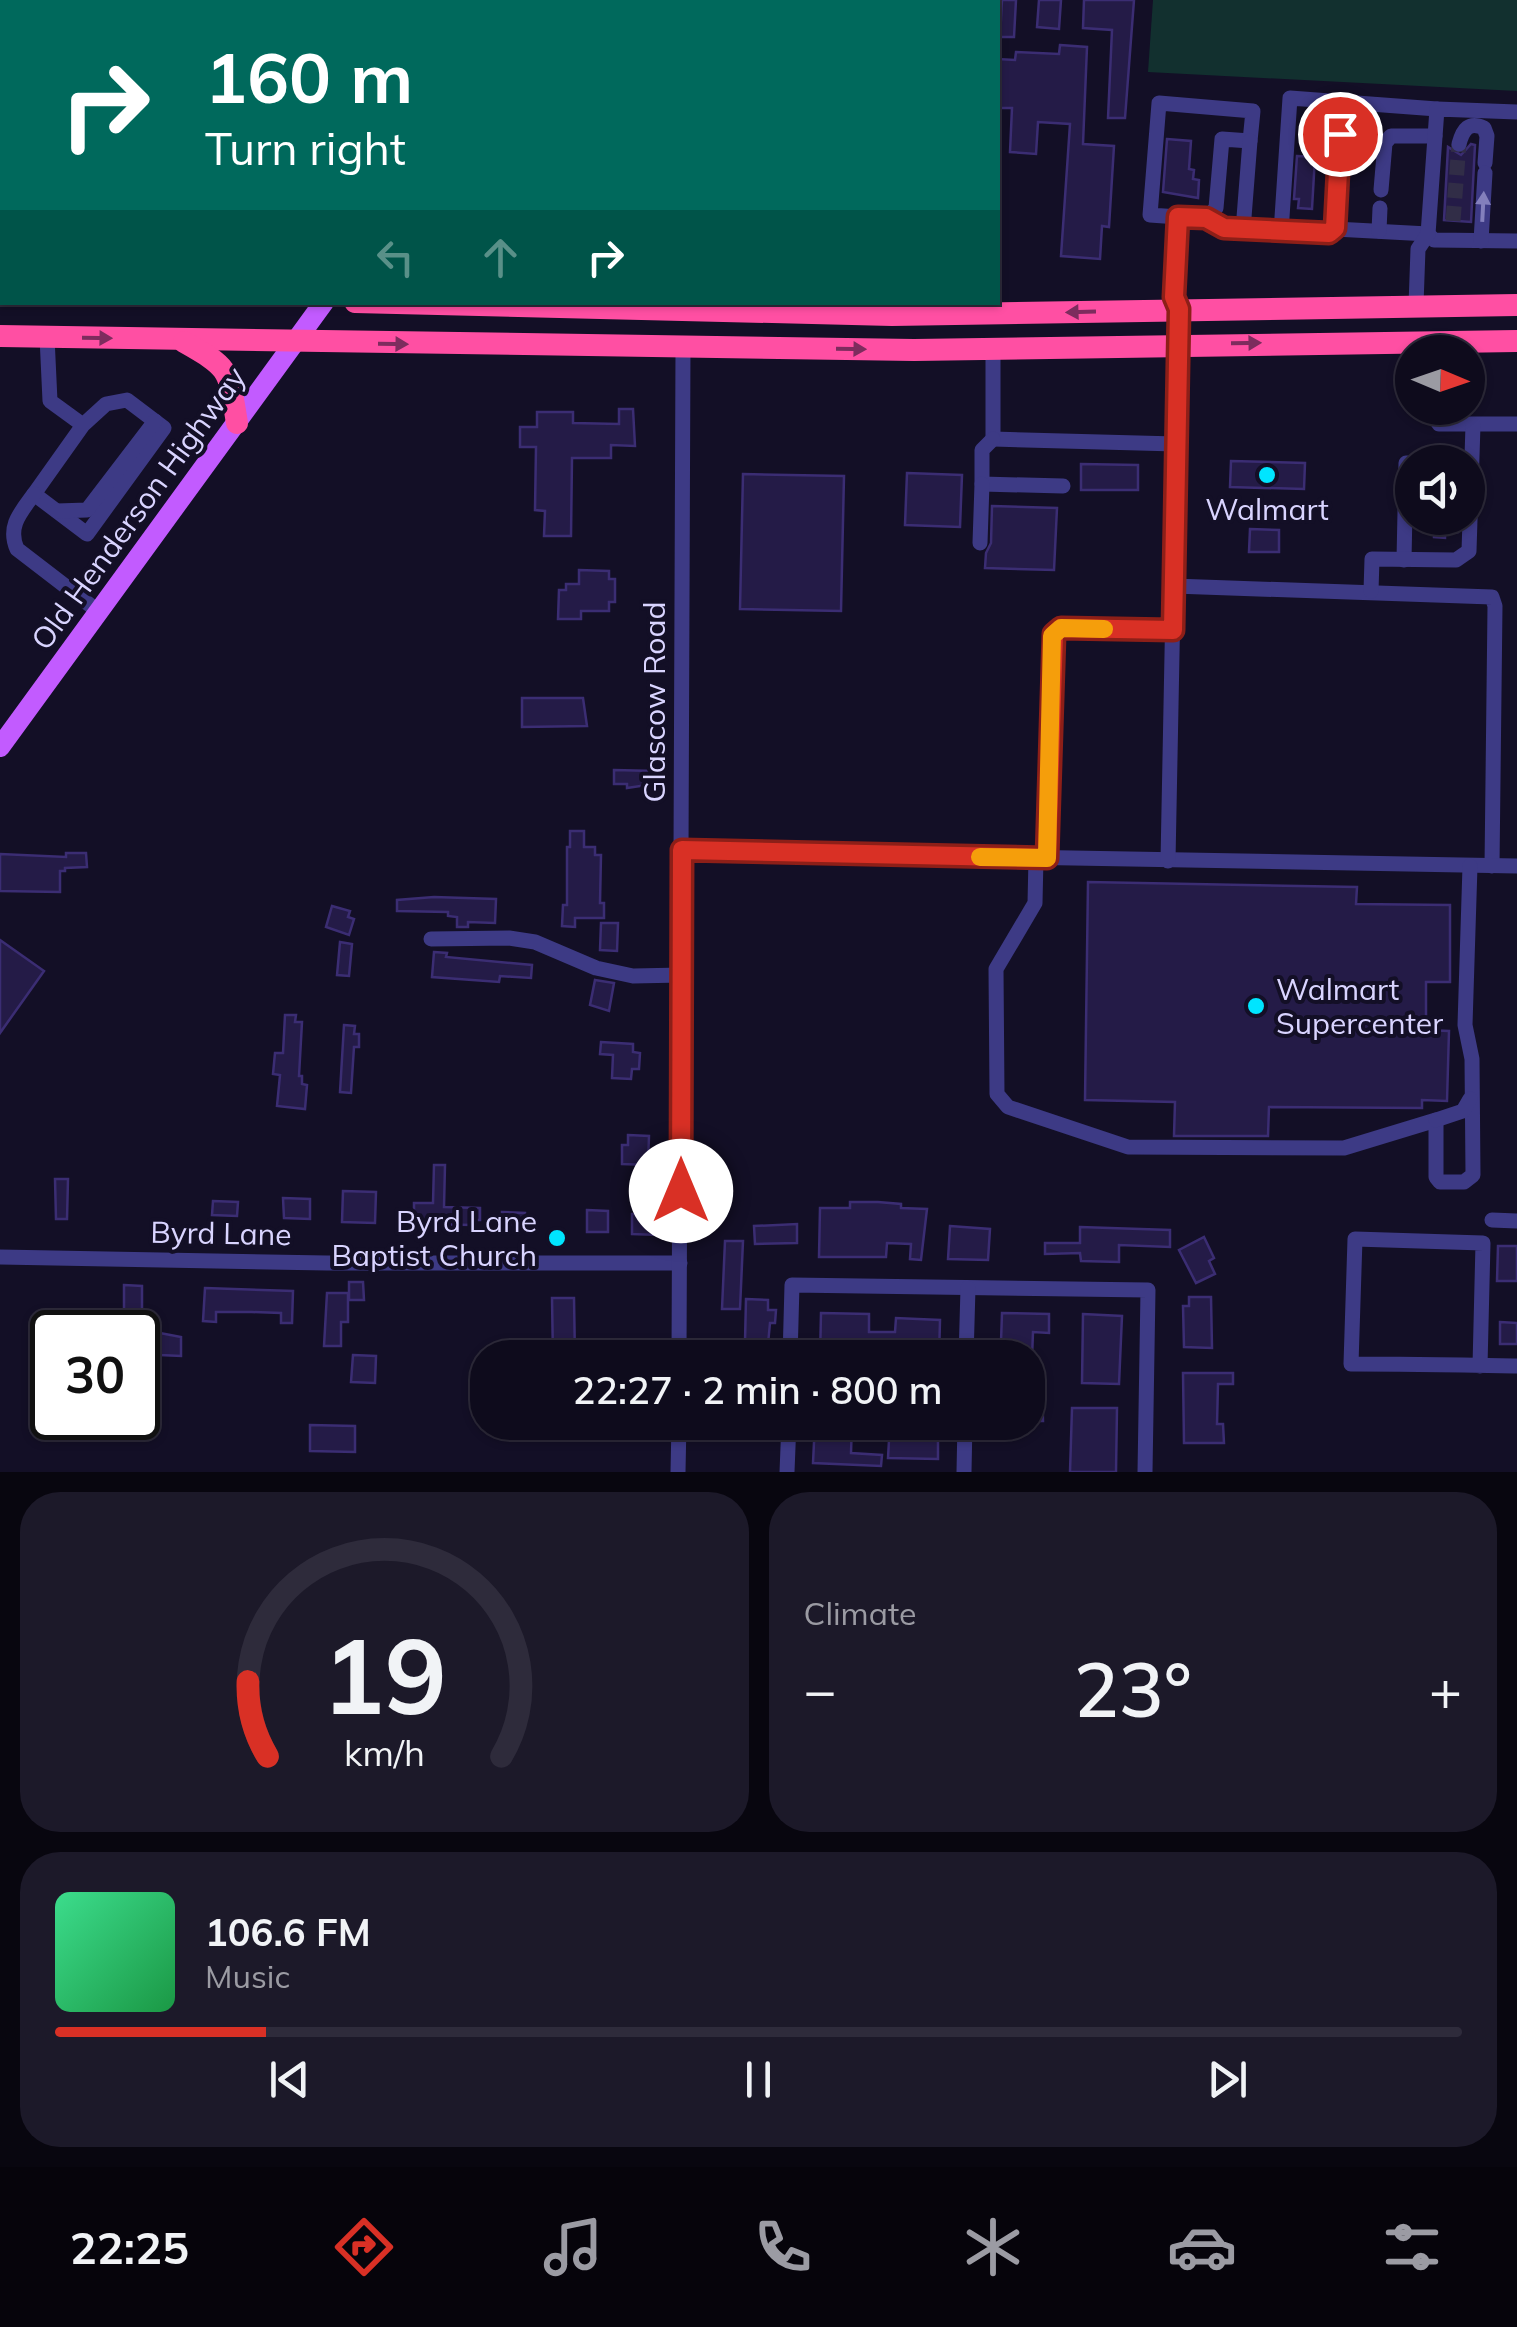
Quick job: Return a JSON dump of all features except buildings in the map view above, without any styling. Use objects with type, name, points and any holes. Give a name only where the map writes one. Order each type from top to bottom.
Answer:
[{"type":"highway","points":[[497,305],[796,308],[951,316],[1517,305]]},
{"type":"highway","points":[[1178,344],[1179,309]]},
{"type":"highway","points":[[0,336],[795,348],[1395,346]]},
{"type":"highway","points":[[181,340],[218,362],[230,379],[237,423]]},
{"type":"highway","points":[[1485,343],[1517,341]]},
{"type":"main road","name":"Old Henderson Highway","points":[[0,748],[322,305]]},
{"type":"street","points":[[1281,232],[1290,98],[1437,110],[1477,118],[1517,112]]},
{"type":"street","points":[[1335,228],[1342,102]]},
{"type":"street","points":[[1244,230],[1252,111],[1159,103],[1150,215],[1206,218],[1224,228],[1244,230],[1329,233],[1335,228],[1428,234],[1434,240],[1517,241]]},
{"type":"street","points":[[1416,305],[1418,249],[1428,234],[1437,110]]},
{"type":"street","points":[[1459,144],[1462,131],[1477,118]]},
{"type":"street","points":[[1477,118],[1488,136],[1481,240]]},
{"type":"street","points":[[1382,190],[1385,143],[1391,136],[1435,136]]},
{"type":"street","points":[[1206,218],[1216,208],[1222,139],[1250,142]]},
{"type":"street","points":[[1378,231],[1380,208]]},
{"type":"street","points":[[1178,217],[1174,297],[1179,309]]},
{"type":"street","points":[[1452,240],[1453,221]]},
{"type":"street","points":[[795,348],[796,308]]},
{"type":"street","points":[[47,337],[50,401],[82,425]]},
{"type":"street","points":[[1168,861],[1178,344]]},
{"type":"street","name":"Glascow Road","points":[[679,1340],[683,346]]},
{"type":"street","points":[[980,543],[982,450],[993,439],[993,349]]},
{"type":"street","points":[[34,494],[87,534],[164,428],[128,400],[106,404],[82,425],[14,522],[13,541],[17,549],[99,612]]},
{"type":"street","points":[[56,511],[87,510],[156,420]]},
{"type":"street","points":[[1485,425],[1517,424]]},
{"type":"street","points":[[1471,445],[1473,425]]},
{"type":"street","points":[[993,439],[1176,444]]},
{"type":"street","points":[[982,484],[1062,486]]},
{"type":"street","points":[[1404,560],[1405,535]]},
{"type":"street","points":[[1371,591],[1372,559],[1456,560],[1469,551],[1469,535]]},
{"type":"street","points":[[1174,586],[1492,597],[1492,866]]},
{"type":"street","points":[[1173,630],[1061,628],[1054,634],[1042,858],[1035,902],[996,969],[997,1094],[1008,1107],[1128,1148],[1344,1148],[1464,1111],[1470,1098],[1472,1060],[1465,1025],[1470,866]]},
{"type":"street","points":[[682,850],[1517,866]]},
{"type":"street","points":[[430,938],[509,938],[536,942],[596,968],[633,976],[682,974]]},
{"type":"street","points":[[1436,1120],[1436,1177],[1440,1182],[1464,1182],[1473,1175],[1474,1102],[1470,1098]]},
{"type":"street","points":[[1492,1220],[1517,1221]]},
{"type":"street","points":[[1480,1366],[1483,1243],[1355,1240],[1350,1364],[1480,1366],[1517,1366]]},
{"type":"street","name":"Byrd Lane","points":[[0,1257],[326,1263],[680,1263]]},
{"type":"street","points":[[790,1340],[792,1285],[1148,1290],[1145,1472]]},
{"type":"street","points":[[967,1340],[968,1288]]},
{"type":"street","points":[[678,1472],[679,1440]]},
{"type":"street","points":[[788,1440],[788,1472]]},
{"type":"street","points":[[964,1472],[965,1440]]},
{"type":"green space","points":[[1153,0],[1517,0],[1517,91],[1148,72]]},
{"type":"tunnel","points":[[1453,221],[1459,144]]},
{"type":"slow traffic","points":[[980,857],[1047,858],[1052,636],[1061,628],[1104,629]]},
{"type":"place","name":"Walmart","points":[[1267,475]]},
{"type":"place","name":"Walmart Supercenter","points":[[1256,1006]]},
{"type":"place","name":"Byrd Lane Baptist Church","points":[[557,1238]]},
{"type":"route","points":[[681,1191],[682,850],[1047,858],[1054,634],[1061,628],[1173,630],[1179,309],[1174,297],[1178,217],[1206,218],[1224,228],[1329,233],[1335,228],[1340,134]]}]
